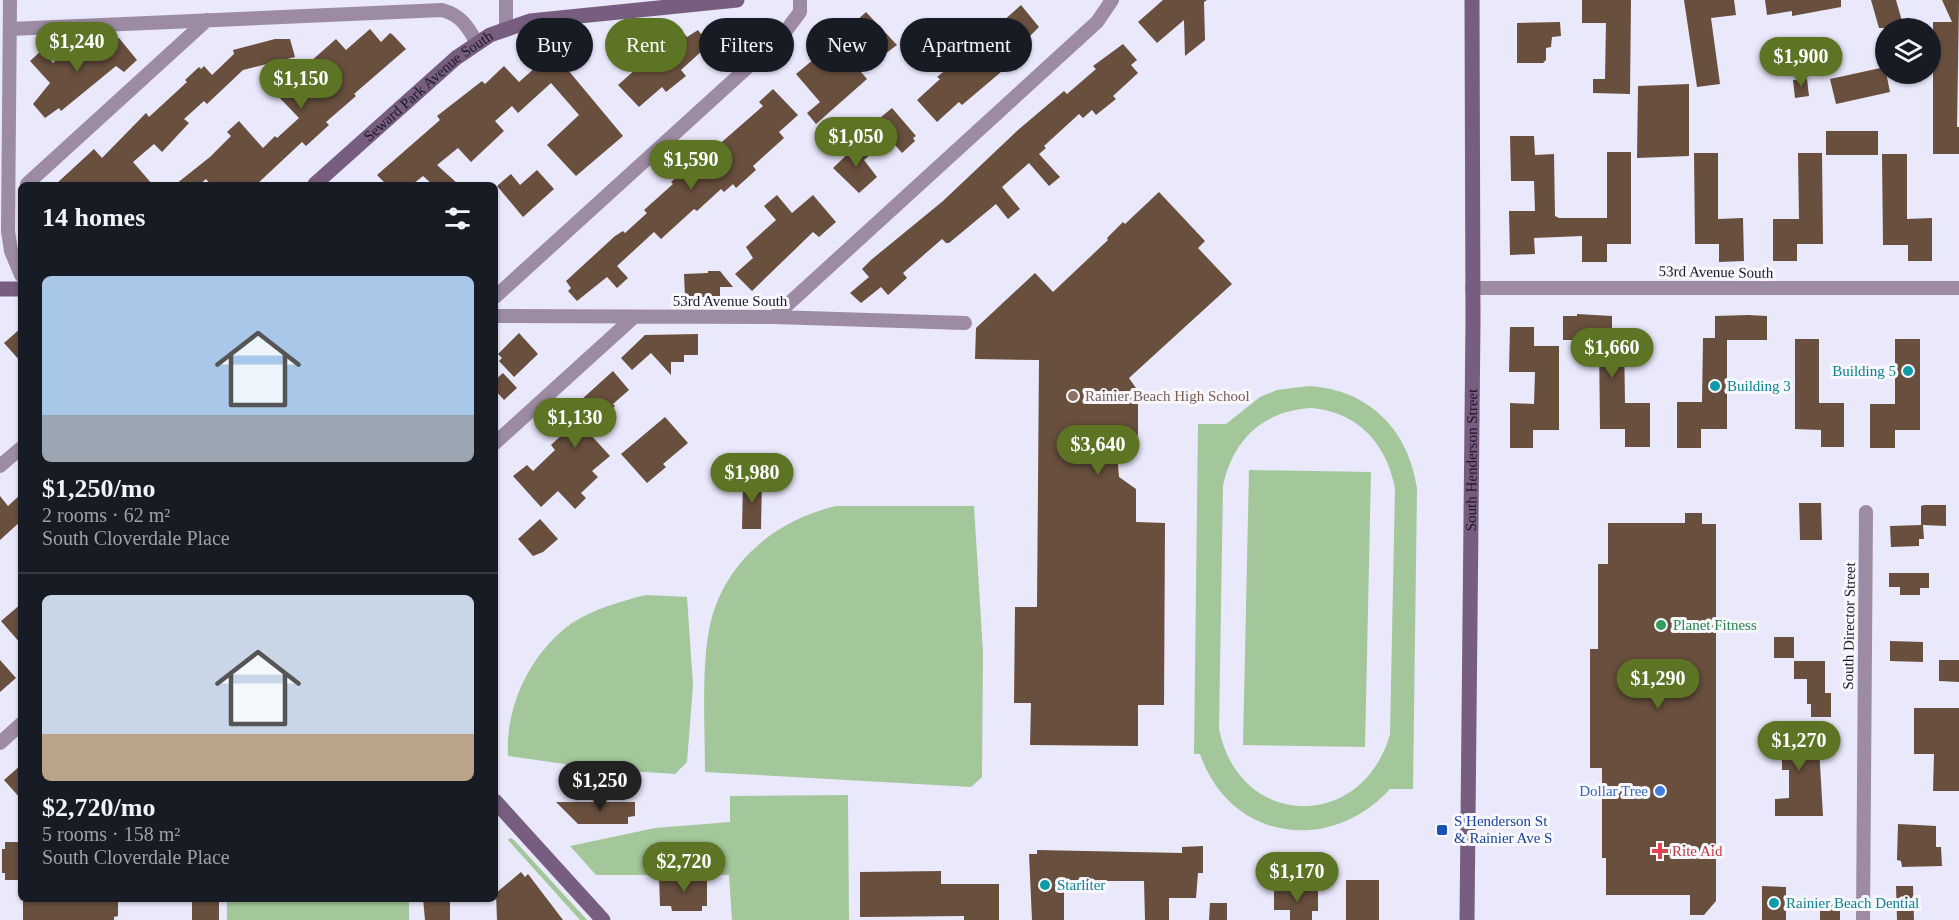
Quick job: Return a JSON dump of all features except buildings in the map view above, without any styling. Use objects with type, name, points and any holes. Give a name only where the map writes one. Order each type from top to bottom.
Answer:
[{"type":"street","points":[[10,0],[5,77],[8,202],[11,251],[18,268]]},
{"type":"street","points":[[506,0],[506,28]]},
{"type":"street","name":"Seward Park Avenue South","points":[[317,182],[456,58],[477,42],[506,28],[530,21],[573,15],[737,0]]},
{"type":"street","points":[[498,294],[782,36],[800,12],[800,0]]},
{"type":"street","points":[[774,316],[1097,22],[1112,0]]},
{"type":"street","name":"South Henderson Street","points":[[1467,920],[1472,0]]},
{"type":"street","points":[[9,29],[442,10],[451,12],[465,22],[477,42]]},
{"type":"street","points":[[29,182],[207,20]]},
{"type":"street","points":[[8,202],[18,193]]},
{"type":"street","name":"53rd Avenue South","points":[[1472,288],[1959,288]]},
{"type":"street","points":[[0,289],[18,289]]},
{"type":"street","name":"53rd Avenue South","points":[[498,316],[774,316],[965,323]]},
{"type":"street","points":[[498,440],[634,317]]},
{"type":"street","points":[[0,466],[18,451]]},
{"type":"street","name":"South Director Street","points":[[1863,920],[1866,512]]},
{"type":"street","points":[[0,743],[18,727]]},
{"type":"street","points":[[498,804],[603,920]]},
{"type":"green space","points":[[1309,386],[1330,389],[1350,395],[1367,404],[1395,431],[1405,448],[1417,488],[1413,789],[1390,789],[1366,810],[1339,824],[1311,830],[1284,829],[1257,821],[1234,805],[1214,783],[1200,754],[1194,754],[1198,424],[1226,424],[1260,397],[1277,390]],"holes":[[[1311,408],[1328,411],[1356,423],[1377,444],[1385,457],[1395,488],[1390,734],[1376,766],[1355,789],[1329,802],[1302,806],[1275,801],[1250,786],[1231,762],[1219,729],[1223,486],[1234,454],[1253,430],[1278,415],[1294,410]]]},
{"type":"green space","points":[[1249,470],[1371,472],[1365,747],[1243,745]]},
{"type":"green space","points":[[836,506],[974,506],[983,653],[982,777],[971,787],[705,772],[705,659],[710,625],[717,602],[740,563],[773,533],[814,513]]},
{"type":"green space","points":[[646,595],[687,597],[693,685],[687,762],[675,774],[600,769],[508,756],[508,737],[516,700],[533,665],[544,649],[557,635],[581,618],[608,606]]},
{"type":"green space","points":[[848,795],[849,920],[732,920],[729,875],[596,875],[570,846],[655,828],[730,822],[730,796]]},
{"type":"green space","points":[[510,838],[587,920],[580,920],[508,840]]},
{"type":"green space","points":[[227,902],[409,902],[409,920],[227,920]]},
{"type":"place","name":"Building 5","points":[[1908,371]]},
{"type":"place","name":"Building 3","points":[[1715,386]]},
{"type":"place","name":"Rainier Beach High School","points":[[1073,396]]},
{"type":"place","name":"Planet Fitness","points":[[1661,625]]},
{"type":"place","name":"Dollar Tree","points":[[1660,791]]},
{"type":"place","name":"S Henderson St & Rainier Ave S","points":[[1442,830]]},
{"type":"place","name":"Rite Aid","points":[[1660,851]]},
{"type":"place","name":"Starliter","points":[[1045,885]]},
{"type":"place","name":"Rainier Beach Dential","points":[[1774,903]]}]
